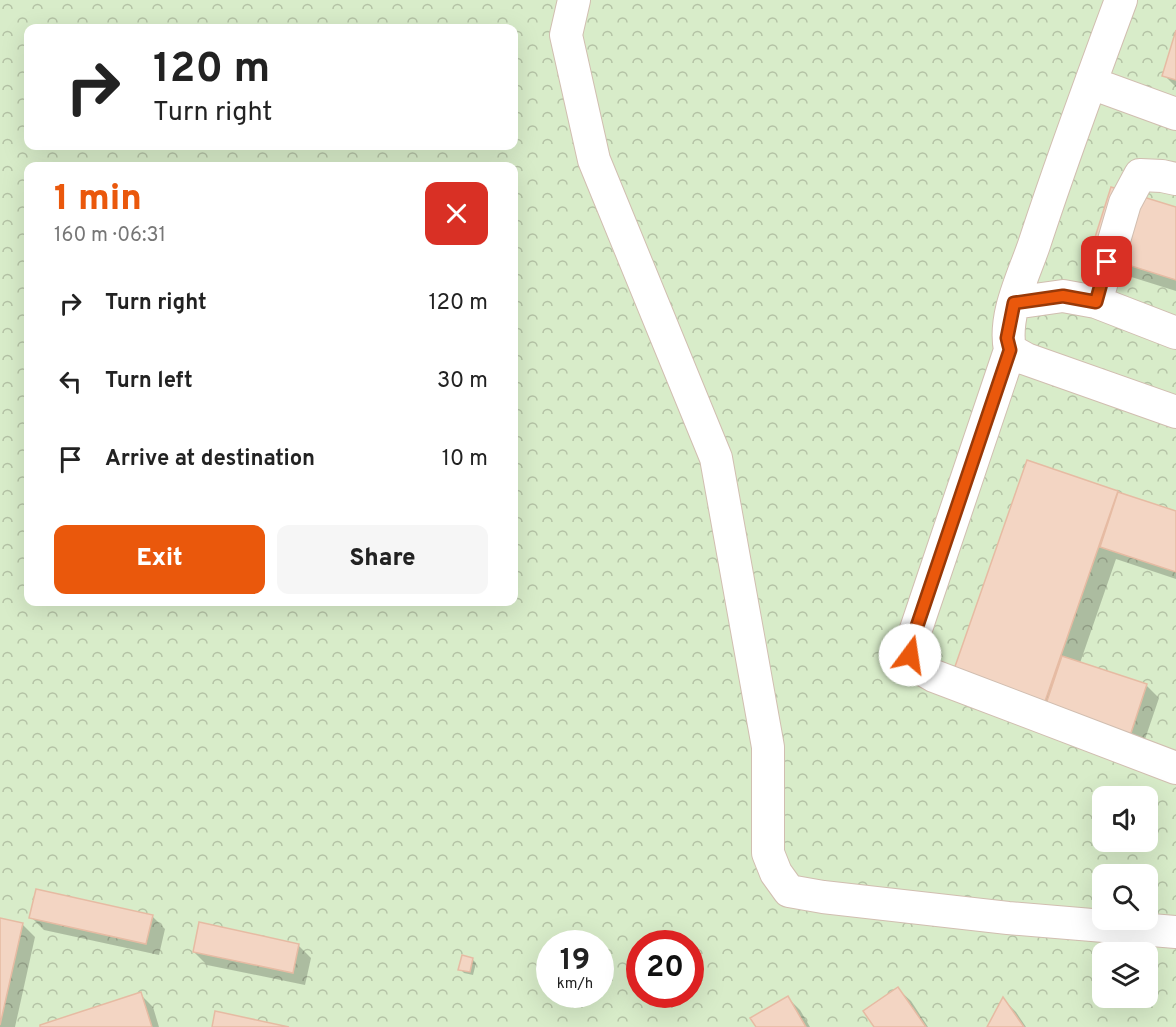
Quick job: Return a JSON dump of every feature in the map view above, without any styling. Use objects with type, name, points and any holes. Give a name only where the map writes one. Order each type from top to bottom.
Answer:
[{"type":"street","points":[[574,0],[566,35],[594,160],[717,459],[768,747],[768,853],[776,873],[789,891],[823,897],[1008,918],[1176,932]]},
{"type":"street","points":[[1121,0],[1014,303],[1007,338],[1010,350],[911,644],[910,655],[914,664],[934,676],[1176,768]]},
{"type":"street","points":[[1091,83],[1176,114]]},
{"type":"street","points":[[1096,302],[1125,203],[1140,175],[1176,179]]},
{"type":"street","points":[[1014,303],[1063,296],[1096,302],[1176,333]]},
{"type":"street","points":[[1010,350],[1026,359],[1176,412]]},
{"type":"green space","points":[[0,0],[1176,0],[1176,1027],[0,1027]]},
{"type":"building","points":[[1176,30],[1176,80],[1162,76]]},
{"type":"building","points":[[1111,187],[1176,207],[1176,280],[1090,253]]},
{"type":"building","points":[[1027,460],[1118,491],[1042,710],[951,678]]},
{"type":"building","points":[[1118,492],[1176,511],[1176,572],[1100,547]]},
{"type":"building","points":[[1062,656],[1147,684],[1129,739],[1044,710]]},
{"type":"building","points":[[36,889],[153,915],[146,944],[29,918]]},
{"type":"building","points":[[0,918],[23,923],[0,1025]]},
{"type":"building","points":[[199,922],[299,944],[293,973],[193,952]]},
{"type":"building","points":[[462,955],[473,958],[470,972],[458,970]]},
{"type":"building","points":[[898,987],[926,1027],[874,1027],[863,1011]]},
{"type":"building","points":[[141,992],[152,1027],[40,1027],[40,1025]]},
{"type":"building","points":[[788,996],[806,1027],[756,1027],[750,1018]]},
{"type":"building","points":[[1003,997],[1024,1027],[987,1027]]},
{"type":"building","points":[[215,1011],[289,1027],[212,1027]]},
{"type":"route","points":[[910,655],[911,644],[1010,350],[1007,338],[1014,303],[1063,296],[1096,302],[1107,262]]}]
